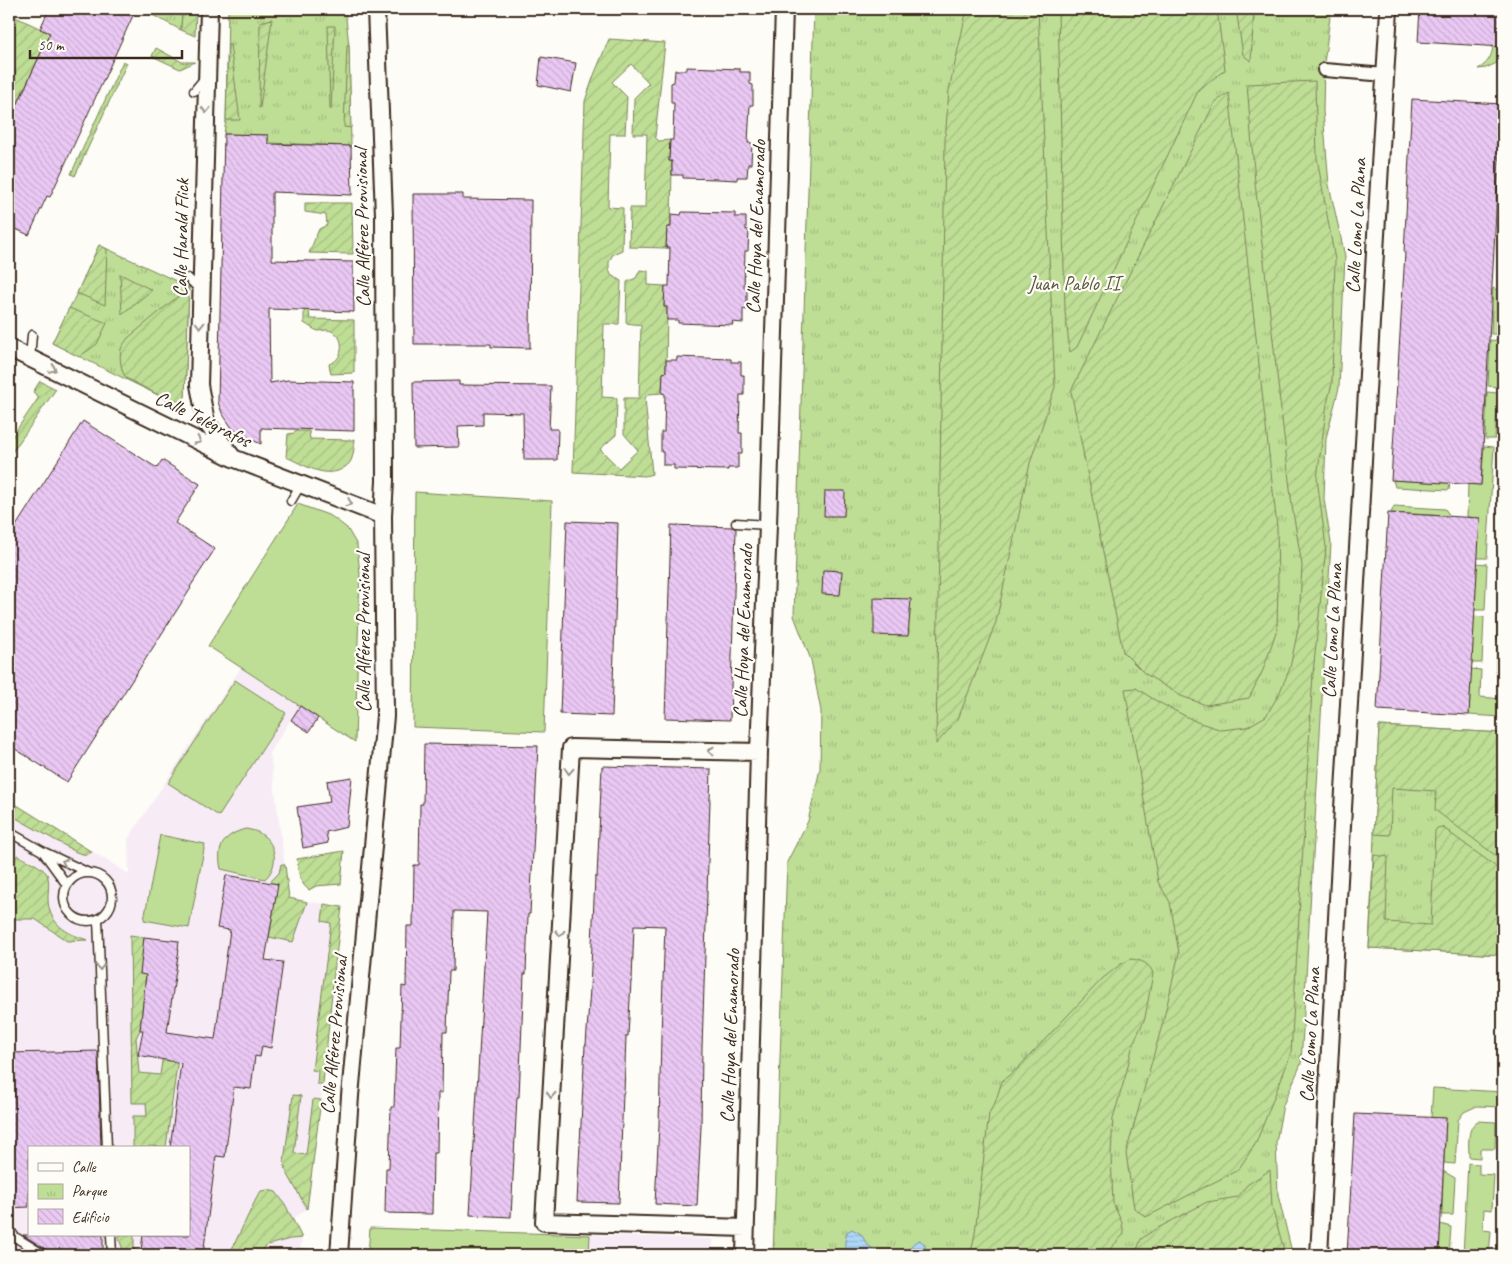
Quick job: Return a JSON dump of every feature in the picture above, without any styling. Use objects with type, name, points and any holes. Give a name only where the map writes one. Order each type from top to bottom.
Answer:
[{"type":"street","name":"Calle Harald Flick","points":[[209,9],[199,385],[206,422],[233,458]]},
{"type":"street","name":"Calle Alférez Provisional","points":[[338,1255],[350,1096],[385,716],[383,516],[385,481],[384,215],[376,9]]},
{"type":"street","name":"Calle Hoya del Enamorado","points":[[745,1255],[759,752],[784,9]]},
{"type":"street","name":"Calle Lomo La Plana","points":[[1319,1255],[1389,9]]},
{"type":"street","points":[[1324,70],[1386,75]]},
{"type":"street","name":"Calle Telégrafos","points":[[9,348],[233,458],[383,516]]},
{"type":"street","points":[[746,1228],[544,1222],[571,748],[759,752]]},
{"type":"lane","points":[[194,91],[207,76]]},
{"type":"lane","points":[[188,278],[201,291]]},
{"type":"lane","points":[[30,358],[32,334]]},
{"type":"lane","points":[[290,501],[301,484]]},
{"type":"lane","points":[[736,523],[768,525]]},
{"type":"lane","points":[[9,832],[88,873]]},
{"type":"lane","points":[[42,850],[67,885]]},
{"type":"lane","points":[[88,873],[96,874],[103,878],[111,892],[112,900],[110,908],[105,914],[91,921],[83,921],[69,913],[63,898],[64,890],[73,878],[80,874],[88,873]]},
{"type":"lane","points":[[98,918],[108,1146]]},
{"type":"lane","points":[[9,1229],[15,1237],[44,1255]]},
{"type":"lane","points":[[111,1236],[112,1255]]},
{"type":"lane","points":[[293,1255],[326,1255]]},
{"type":"shaded area","points":[[241,667],[300,706],[270,752],[289,898],[342,907],[323,1084],[307,1209],[293,1219],[302,1238],[299,1255],[24,1255],[9,1246],[9,800],[129,874],[128,839]]},
{"type":"shaded area","points":[[590,1235],[713,1239],[713,1255],[589,1255]]},
{"type":"green space","points":[[182,9],[181,30],[143,10]]},
{"type":"green space","points":[[182,9],[196,9],[195,36],[181,30]]},
{"type":"green space","points":[[228,9],[345,10],[349,45],[351,146],[268,143],[268,135],[224,134],[226,120]]},
{"type":"green space","name":"Juan Pablo II","points":[[814,9],[1331,9],[1324,64],[1323,111],[1329,185],[1345,256],[1339,388],[1326,438],[1324,499],[1331,543],[1301,1064],[1283,1105],[1276,1142],[1278,1195],[1291,1248],[1290,1255],[773,1255],[787,862],[808,821],[820,769],[821,711],[811,660],[794,616]]},
{"type":"green space","points":[[967,9],[1038,9],[1055,387],[1030,463],[996,622],[958,719],[936,744],[945,140],[949,90]]},
{"type":"green space","points":[[1058,9],[1217,9],[1225,70],[1199,89],[1077,347],[1070,352],[1065,312]]},
{"type":"green space","points":[[1236,9],[1254,9],[1251,61],[1243,55]]},
{"type":"green space","points":[[9,14],[50,33],[13,113],[15,72],[9,45]]},
{"type":"green space","points":[[272,19],[260,108],[259,108],[260,22]]},
{"type":"green space","points":[[328,26],[335,26],[331,110],[330,109]]},
{"type":"green space","points":[[609,39],[665,43],[655,137],[659,141],[670,140],[669,161],[672,161],[671,227],[667,227],[666,248],[629,247],[630,208],[645,208],[647,134],[633,134],[634,98],[649,83],[631,64],[612,82],[627,97],[625,134],[610,134],[608,207],[623,208],[622,250],[613,254],[609,262],[611,275],[621,281],[619,324],[604,324],[602,397],[617,398],[616,435],[600,449],[619,468],[638,450],[624,434],[624,398],[639,398],[641,325],[626,323],[627,282],[636,278],[640,270],[648,271],[648,285],[665,286],[664,307],[667,307],[666,372],[663,373],[662,393],[649,394],[645,398],[652,474],[645,476],[573,472],[585,101]]},
{"type":"green space","points":[[228,44],[230,44],[240,120],[226,120]]},
{"type":"green space","points":[[347,45],[349,45],[351,128],[344,127]]},
{"type":"green space","points":[[1493,46],[1503,47],[1503,60],[1486,68],[1478,69],[1484,65],[1492,54]]},
{"type":"green space","points":[[156,48],[182,62],[195,62],[180,69],[152,56]]},
{"type":"green space","points":[[123,61],[127,63],[75,176],[71,174]]},
{"type":"green space","points":[[1315,81],[1317,158],[1335,260],[1332,383],[1327,404],[1317,478],[1326,547],[1313,673],[1291,1054],[1256,1143],[1238,1170],[1146,1217],[1134,1208],[1126,1153],[1163,1022],[1179,953],[1170,902],[1158,882],[1125,689],[1136,688],[1158,702],[1197,722],[1222,730],[1247,727],[1266,716],[1279,694],[1290,668],[1299,624],[1302,565],[1292,506],[1255,183],[1247,84]]},
{"type":"green space","points":[[1229,93],[1277,527],[1277,629],[1263,670],[1249,698],[1206,705],[1181,696],[1144,673],[1123,652],[1071,391],[1215,102]]},
{"type":"green space","points":[[1501,189],[1503,189],[1503,247],[1498,247]]},
{"type":"green space","points":[[305,203],[352,203],[353,254],[309,253],[319,229],[327,225],[326,215],[305,212]]},
{"type":"green space","points":[[99,245],[189,287],[185,397],[180,401],[172,402],[52,343]]},
{"type":"green space","points":[[99,245],[107,249],[105,305],[77,293]]},
{"type":"green space","points":[[120,274],[152,290],[122,314]]},
{"type":"green space","points":[[189,287],[185,397],[180,401],[172,402],[126,378],[120,360],[120,353],[128,338]]},
{"type":"green space","points":[[1493,288],[1499,291],[1502,296],[1500,334],[1491,334]]},
{"type":"green space","points":[[69,308],[107,323],[97,344],[79,357],[52,343]]},
{"type":"green space","points":[[304,310],[309,310],[310,319],[354,320],[354,373],[331,374],[329,364],[340,355],[340,340],[334,332],[327,330],[318,331],[304,323]]},
{"type":"green space","points":[[1490,340],[1501,341],[1498,387],[1488,386]]},
{"type":"green space","points":[[40,381],[56,389],[9,457],[9,441],[39,397],[33,392]]},
{"type":"green space","points":[[1487,392],[1498,393],[1495,439],[1485,439]]},
{"type":"green space","points":[[295,431],[309,431],[310,439],[355,439],[351,461],[338,471],[323,472],[286,457],[288,434]]},
{"type":"green space","points":[[1484,446],[1494,447],[1487,558],[1477,558],[1480,518],[1467,517],[1468,484],[1481,485]]},
{"type":"green space","points":[[1393,480],[1450,483],[1449,490],[1395,487]]},
{"type":"green space","points":[[415,492],[552,501],[544,732],[413,727]]},
{"type":"green space","points":[[298,504],[331,516],[347,528],[357,545],[360,574],[355,742],[208,646]]},
{"type":"green space","points":[[1394,506],[1445,509],[1450,516],[1391,513]]},
{"type":"green space","points":[[1502,554],[1503,640],[1497,640]]},
{"type":"green space","points":[[1476,563],[1487,564],[1485,610],[1475,610]]},
{"type":"green space","points":[[1473,616],[1484,617],[1482,663],[1472,663]]},
{"type":"green space","points":[[1497,647],[1503,647],[1503,683],[1496,672]]},
{"type":"green space","points":[[1471,669],[1481,670],[1480,697],[1503,699],[1503,717],[1469,715]]},
{"type":"green space","points":[[235,680],[286,713],[219,816],[168,783]]},
{"type":"green space","points":[[1379,726],[1503,733],[1503,955],[1369,948]]},
{"type":"green space","points":[[1379,726],[1503,733],[1503,861],[1435,810],[1436,791],[1392,788],[1390,835],[1374,834]]},
{"type":"green space","points":[[9,800],[92,852],[86,855],[76,852],[9,814]]},
{"type":"green space","points":[[1442,827],[1503,872],[1503,955],[1369,948],[1374,855],[1388,857],[1386,922],[1431,925],[1435,831],[1437,828]]},
{"type":"green space","points":[[246,829],[261,834],[273,849],[273,868],[265,879],[221,869],[220,854],[223,843],[232,834]]},
{"type":"green space","points":[[160,835],[205,844],[189,928],[144,920]]},
{"type":"green space","points":[[344,851],[341,884],[316,886],[309,890],[305,887],[300,876],[297,859]]},
{"type":"green space","points":[[17,855],[37,865],[47,874],[49,907],[55,921],[66,931],[88,940],[67,941],[35,919],[9,919],[9,864],[11,865]]},
{"type":"green space","points":[[281,864],[285,865],[289,898],[307,902],[293,942],[269,937],[278,884],[269,883],[279,873]]},
{"type":"green space","points":[[324,904],[342,907],[323,1084],[317,1084],[318,1071],[312,1070],[331,923],[322,921]]},
{"type":"green space","points":[[130,935],[144,937],[146,975],[140,1030],[136,1038],[139,1073],[160,1075],[165,1041],[180,1043],[166,1146],[133,1146],[133,1116],[147,1116],[146,1103],[132,1103]]},
{"type":"green space","points":[[1131,959],[1144,963],[1153,973],[1145,1018],[1133,1044],[1113,1118],[1111,1155],[1113,1203],[1122,1223],[1124,1234],[1110,1249],[1097,1255],[971,1255],[989,1113],[995,1103],[1002,1081],[1018,1068],[1102,979],[1121,964]]},
{"type":"green space","points":[[1433,1088],[1503,1092],[1503,1107],[1477,1106],[1464,1112],[1458,1120],[1455,1164],[1444,1163],[1446,1118],[1431,1118]]},
{"type":"green space","points":[[293,1095],[301,1096],[294,1153],[306,1155],[313,1099],[321,1100],[307,1209],[286,1171],[284,1161]]},
{"type":"green space","points":[[1478,1121],[1496,1122],[1495,1149],[1480,1149],[1480,1158],[1469,1157],[1470,1132]]},
{"type":"green space","points":[[1468,1163],[1479,1164],[1479,1174],[1494,1175],[1492,1210],[1484,1209],[1483,1230],[1491,1231],[1489,1255],[1463,1255]]},
{"type":"green space","points":[[1270,1170],[1272,1207],[1284,1255],[1135,1255],[1141,1239],[1154,1230],[1207,1202],[1238,1197],[1247,1185]]},
{"type":"green space","points":[[1443,1171],[1455,1178],[1453,1215],[1442,1215]]},
{"type":"green space","points":[[261,1191],[276,1192],[285,1204],[302,1238],[268,1245],[256,1255],[229,1255],[256,1199]]},
{"type":"green space","points":[[1440,1224],[1451,1227],[1449,1255],[1439,1255]]},
{"type":"green space","points":[[370,1228],[590,1235],[589,1255],[368,1255]]},
{"type":"green space","points":[[119,1236],[134,1236],[134,1255],[125,1255]]},
{"type":"water","points":[[852,1229],[861,1234],[867,1244],[880,1255],[845,1255],[847,1232]]},
{"type":"water","points":[[920,1240],[925,1245],[925,1255],[904,1255],[913,1244]]},
{"type":"building","points":[[49,9],[136,9],[50,197],[47,196],[29,235],[9,226],[9,123],[50,33],[40,29]]},
{"type":"building","points":[[1420,9],[1503,9],[1503,47],[1418,42]]},
{"type":"building","points":[[541,57],[576,63],[571,92],[538,85]]},
{"type":"building","points":[[687,67],[740,69],[740,72],[750,72],[750,84],[753,85],[753,105],[750,105],[748,143],[752,143],[751,164],[748,164],[747,177],[737,177],[737,180],[683,178],[683,175],[672,175],[672,161],[669,161],[670,140],[673,140],[674,103],[671,103],[671,83],[674,82],[675,70],[687,70]]},
{"type":"building","points":[[1412,99],[1502,104],[1481,485],[1391,480]]},
{"type":"building","points":[[224,134],[268,135],[268,144],[351,146],[352,195],[272,192],[272,260],[353,262],[354,312],[269,309],[270,383],[288,380],[354,382],[354,431],[261,428],[261,444],[239,434],[232,428],[222,413],[218,402]]},
{"type":"building","points":[[413,194],[463,194],[463,199],[531,200],[530,348],[491,347],[491,344],[414,344]]},
{"type":"building","points":[[682,212],[735,213],[735,217],[746,217],[746,230],[749,230],[748,251],[745,251],[744,288],[747,288],[747,310],[743,309],[743,323],[732,322],[733,325],[678,323],[678,320],[667,320],[667,307],[664,307],[665,286],[669,286],[670,248],[666,248],[667,227],[671,227],[671,214],[681,215]]},
{"type":"building","points":[[677,357],[731,359],[731,362],[741,362],[741,375],[744,375],[744,395],[740,395],[739,433],[742,433],[742,454],[738,454],[738,468],[728,468],[728,470],[674,469],[674,465],[663,465],[661,432],[664,432],[665,394],[662,393],[663,373],[666,372],[666,360],[677,360]]},
{"type":"building","points":[[459,381],[459,385],[551,386],[549,429],[558,429],[557,460],[524,460],[523,413],[483,412],[483,425],[458,426],[459,447],[414,448],[413,382]]},
{"type":"building","points":[[83,421],[157,468],[162,460],[200,484],[175,523],[215,549],[67,782],[9,745],[9,537]]},
{"type":"building","points":[[825,491],[845,491],[844,516],[824,516]]},
{"type":"building","points":[[1388,513],[1480,518],[1469,715],[1377,710]]},
{"type":"building","points":[[567,521],[618,523],[612,716],[560,714]]},
{"type":"building","points":[[671,525],[732,527],[736,529],[730,720],[665,718]]},
{"type":"building","points":[[823,570],[842,571],[840,595],[822,594]]},
{"type":"building","points":[[874,598],[911,599],[908,636],[874,635]]},
{"type":"building","points":[[300,706],[318,718],[309,732],[291,720]]},
{"type":"building","points":[[424,744],[538,746],[530,914],[528,914],[526,974],[524,974],[519,1097],[517,1097],[511,1217],[470,1215],[487,912],[454,911],[453,971],[449,971],[447,1032],[443,1032],[442,1093],[438,1093],[437,1153],[433,1153],[432,1214],[385,1213],[386,1168],[389,1168],[391,1107],[394,1107],[396,1048],[400,1048],[402,986],[406,987],[407,926],[413,926],[414,865],[419,865],[420,804],[423,804]]},
{"type":"building","points":[[602,766],[711,769],[697,1206],[655,1204],[665,926],[634,925],[632,981],[628,1036],[626,1036],[619,1203],[577,1202]]},
{"type":"building","points":[[352,777],[347,827],[326,832],[328,843],[303,848],[297,807],[330,802],[327,781]]},
{"type":"building","points":[[226,875],[278,884],[265,960],[283,962],[271,1048],[262,1046],[260,1057],[255,1056],[251,1089],[234,1087],[225,1157],[216,1156],[203,1255],[179,1255],[141,1250],[143,1236],[190,1236],[190,1146],[170,1146],[181,1063],[138,1055],[143,1030],[140,1030],[146,975],[140,974],[144,937],[179,941],[167,1032],[215,1039],[230,930],[217,928]]},
{"type":"building","points":[[98,1051],[101,1146],[28,1146],[28,1207],[9,1208],[9,1053]]},
{"type":"building","points":[[1355,1114],[1446,1118],[1439,1255],[1347,1255]]},
{"type":"building","points":[[23,1235],[103,1236],[103,1253],[55,1255]]}]
